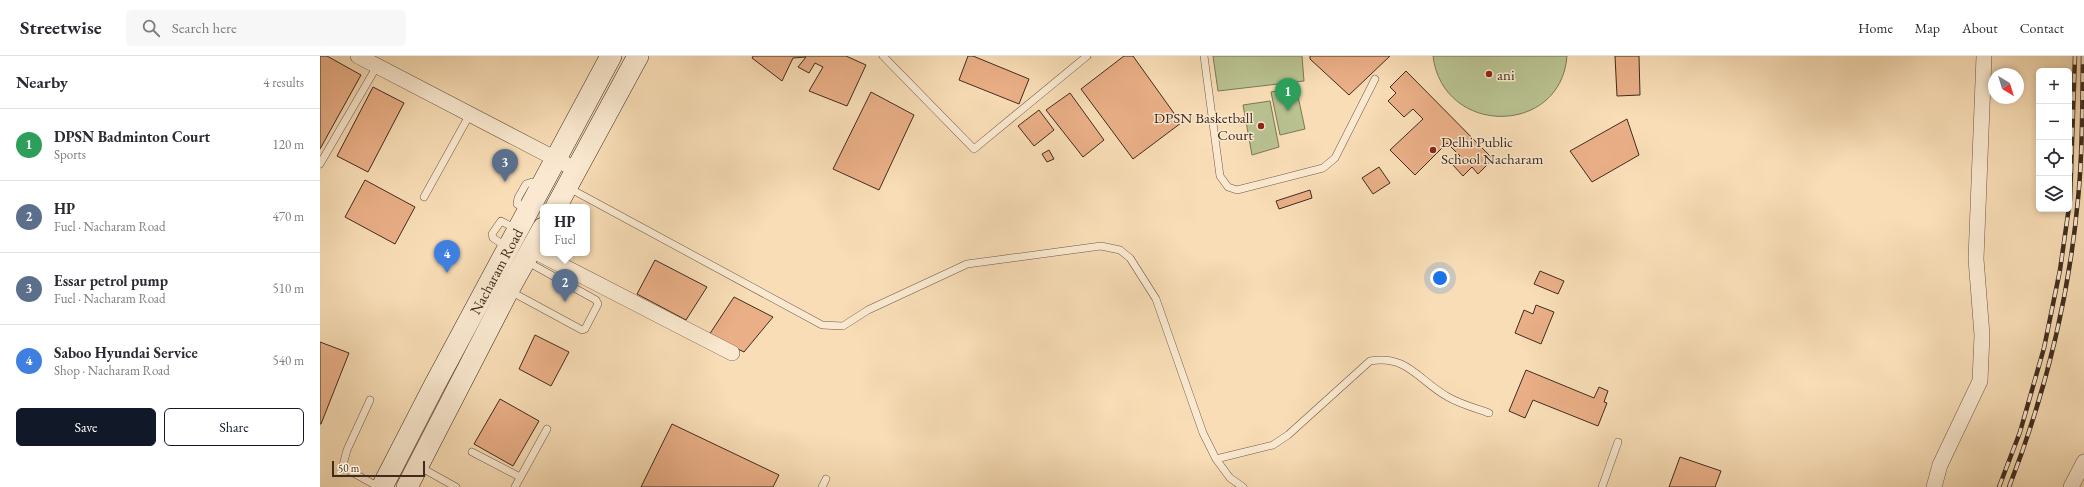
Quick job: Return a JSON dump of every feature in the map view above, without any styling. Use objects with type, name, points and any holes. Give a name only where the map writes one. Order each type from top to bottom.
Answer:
[{"type":"main road","name":"Nacharam Road","points":[[407,487],[508,291],[521,253],[518,230],[611,56]]},
{"type":"main road","points":[[558,204],[638,56]]},
{"type":"main road","name":"Nacharam Road","points":[[382,487],[434,386],[521,253],[540,231]]},
{"type":"street","points":[[358,56],[557,159],[572,179]]},
{"type":"street","points":[[1934,487],[1940,465],[1980,381],[1982,335],[1976,259],[1984,56]]},
{"type":"street","points":[[521,253],[732,353]]},
{"type":"street","points":[[2072,487],[2084,462]]},
{"type":"lane","points":[[883,56],[974,149],[1087,56]]},
{"type":"lane","points":[[1204,56],[1220,176],[1228,186],[1237,190],[1323,168],[1331,163],[1335,158],[1375,79]]},
{"type":"lane","points":[[320,164],[377,66]]},
{"type":"lane","points":[[424,197],[470,114]]},
{"type":"lane","points":[[572,179],[822,326],[843,326],[868,310],[967,264],[1101,246],[1120,250],[1130,258],[1156,299],[1204,433],[1216,459],[1230,478],[1243,487]]},
{"type":"lane","points":[[508,291],[582,330],[585,329],[598,304],[596,300],[521,253]]},
{"type":"lane","points":[[1216,459],[1273,445],[1288,436],[1370,361],[1383,359],[1399,362],[1448,397],[1488,413]]},
{"type":"lane","points":[[370,400],[347,450],[343,465],[346,469],[379,487]]},
{"type":"lane","points":[[515,487],[547,429]]},
{"type":"lane","points":[[1602,487],[1618,442]]},
{"type":"lane","points":[[472,452],[520,477]]},
{"type":"lane","points":[[418,466],[456,487]]},
{"type":"lane","points":[[822,487],[826,479]]},
{"type":"green space","points":[[1213,56],[1302,56],[1304,81],[1218,91]]},
{"type":"green space","points":[[1433,56],[1567,56],[1560,82],[1545,101],[1525,113],[1502,116],[1478,113],[1457,101],[1441,83]]},
{"type":"green space","points":[[1296,87],[1305,129],[1280,135],[1271,92]]},
{"type":"green space","name":"DPSN Basketball Court","points":[[1270,101],[1279,147],[1252,155],[1243,105]]},
{"type":"building","points":[[320,56],[327,56],[361,75],[320,149]]},
{"type":"building","points":[[753,56],[846,56],[866,65],[847,106],[809,91],[823,67],[815,63],[809,73],[798,67],[806,57],[793,58],[782,81],[752,58]]},
{"type":"building","points":[[968,56],[973,56],[1029,79],[1019,104],[959,80]]},
{"type":"building","points":[[1124,56],[1133,56],[1181,123],[1133,159],[1081,89]]},
{"type":"building","points":[[1310,56],[1390,56],[1349,95],[1310,59]]},
{"type":"building","points":[[1615,56],[1639,56],[1640,95],[1617,96]]},
{"type":"building","points":[[1406,71],[1493,159],[1478,174],[1472,167],[1463,176],[1452,164],[1460,156],[1447,143],[1415,175],[1390,150],[1423,119],[1413,109],[1404,117],[1388,101],[1396,93],[1390,87]]},
{"type":"building","points":[[373,87],[404,103],[368,172],[337,156]]},
{"type":"building","points":[[871,92],[914,115],[879,190],[833,169]]},
{"type":"building","points":[[1070,93],[1104,140],[1083,157],[1046,110]]},
{"type":"building","points":[[1039,110],[1054,130],[1034,146],[1018,126]]},
{"type":"building","points":[[1627,119],[1639,155],[1592,182],[1570,151]]},
{"type":"building","points":[[1049,150],[1054,159],[1047,162],[1042,154]]},
{"type":"building","points":[[1379,167],[1390,183],[1373,194],[1362,178]]},
{"type":"building","points":[[365,180],[415,207],[395,244],[345,217]]},
{"type":"building","points":[[1310,190],[1312,198],[1279,209],[1276,201]]},
{"type":"building","points":[[655,260],[707,287],[686,320],[637,294]]},
{"type":"building","points":[[1540,271],[1564,281],[1558,294],[1534,284]]},
{"type":"building","points":[[734,297],[773,317],[744,352],[709,335]]},
{"type":"building","points":[[1536,305],[1554,312],[1541,344],[1515,333],[1524,310],[1533,314]]},
{"type":"building","points":[[535,335],[569,352],[551,386],[519,369]]},
{"type":"building","points":[[320,342],[349,353],[321,424],[320,424]]},
{"type":"building","points":[[1526,370],[1594,398],[1599,387],[1608,391],[1604,402],[1607,403],[1598,426],[1533,400],[1525,418],[1509,411]]},
{"type":"building","points":[[500,399],[539,421],[513,466],[474,444]]},
{"type":"building","points":[[672,424],[779,475],[773,487],[641,487]]},
{"type":"building","points":[[1680,457],[1721,471],[1715,487],[1669,487]]},
{"type":"railway","points":[[1999,487],[2020,432],[2044,348],[2060,270],[2070,200],[2075,56]]},
{"type":"railway","points":[[2009,487],[2034,417],[2054,345],[2062,309],[2074,236],[2080,181],[2083,56]]},
{"type":"place","name":"ani","points":[[1489,74]]},
{"type":"place","name":"DPSN Badminton Court","points":[[1288,111]]},
{"type":"place","name":"DPSN Basketball Court","points":[[1261,126]]},
{"type":"place","name":"Delhi Public School Nacharam","points":[[1433,150]]},
{"type":"place","name":"Essar petrol pump","points":[[505,182]]},
{"type":"place","name":"Saboo Hyundai Service","points":[[447,273]]},
{"type":"place","name":"HP","points":[[565,302]]}]
